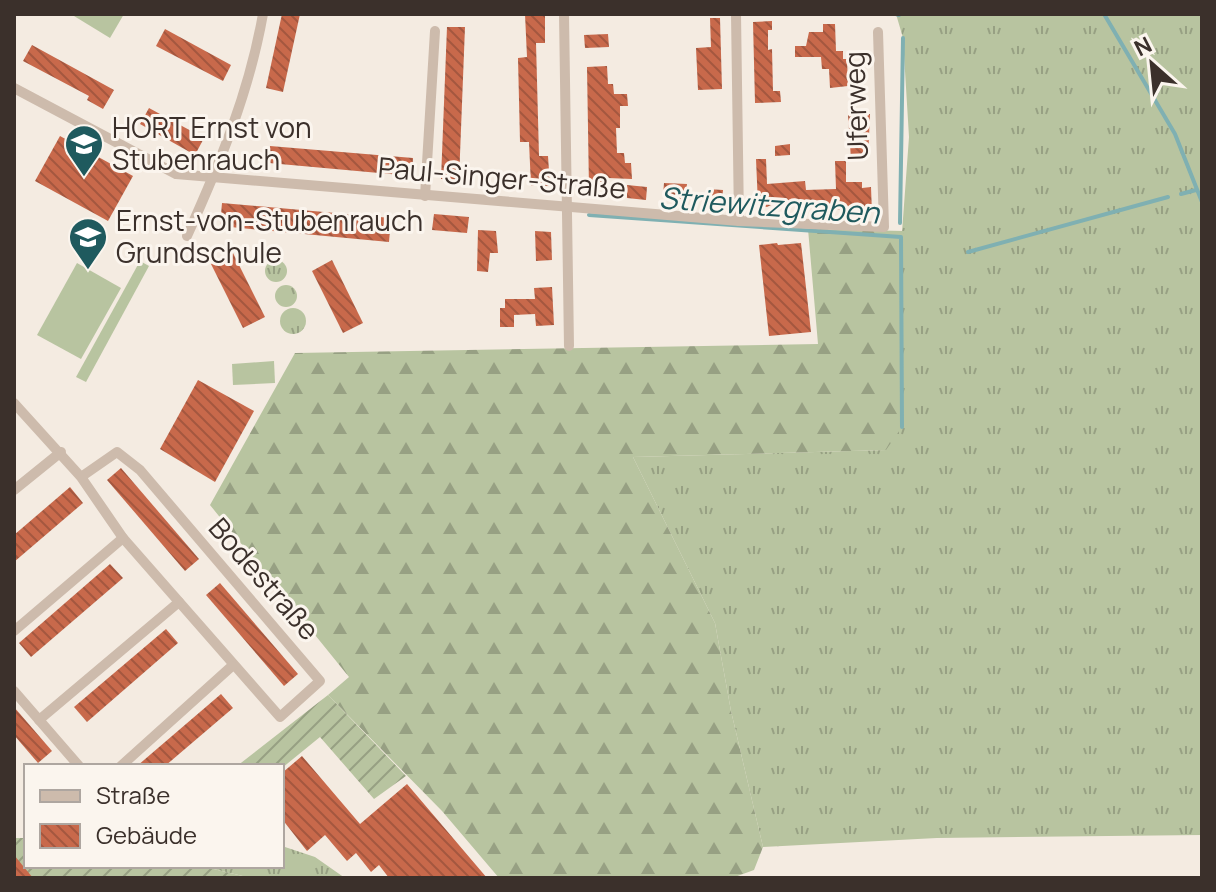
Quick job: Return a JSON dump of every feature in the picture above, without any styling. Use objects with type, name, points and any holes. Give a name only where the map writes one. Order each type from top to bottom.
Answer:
[{"type":"street","points":[[187,236],[213,178],[249,79],[263,14]]},
{"type":"street","points":[[564,14],[569,346]]},
{"type":"street","points":[[736,14],[739,221]]},
{"type":"street","points":[[425,196],[435,31]]},
{"type":"street","name":"Uferweg","points":[[878,32],[884,227]]},
{"type":"street","name":"Paul-Singer-Straße","points":[[14,88],[176,174],[739,221],[884,227]]},
{"type":"street","name":"Bodestraße","points":[[14,403],[61,452],[123,538],[232,666],[280,717],[320,681],[140,470],[117,452],[81,477]]},
{"type":"street","points":[[14,490],[61,452]]},
{"type":"street","points":[[14,631],[123,538]]},
{"type":"street","points":[[39,720],[179,602]]},
{"type":"street","points":[[123,764],[232,666]]},
{"type":"street","points":[[14,691],[77,764]]},
{"type":"green space","points":[[75,14],[124,14],[110,38]]},
{"type":"green space","points":[[896,14],[1202,14],[1202,835],[937,838],[763,847],[731,711],[715,623],[633,457],[886,450],[909,137],[903,38]]},
{"type":"green space","points":[[808,229],[905,231],[901,238],[902,427],[886,450],[633,457],[715,623],[731,711],[763,847],[754,870],[732,878],[499,878],[442,811],[328,695],[349,677],[210,505],[295,353],[818,344]]},
{"type":"green space","points":[[276,260],[284,263],[287,271],[284,279],[276,282],[268,279],[265,271],[268,263]]},
{"type":"green space","points":[[140,261],[149,266],[86,382],[76,377]]},
{"type":"green space","points":[[77,263],[121,288],[81,359],[37,335]]},
{"type":"green space","points":[[286,285],[294,288],[297,296],[294,304],[286,307],[278,304],[275,296],[278,288]]},
{"type":"green space","points":[[293,308],[302,312],[306,321],[302,330],[293,334],[284,330],[280,321],[284,312]]},
{"type":"green space","points":[[274,361],[275,383],[233,385],[232,364]]},
{"type":"green space","points":[[328,695],[406,776],[374,799],[320,737],[284,766],[240,764]]},
{"type":"green space","points":[[14,838],[24,838],[24,868],[209,868],[251,878],[14,878]]},
{"type":"green space","points":[[284,847],[315,857],[345,878],[251,878],[209,868],[284,868]]},
{"type":"building","points":[[282,14],[300,14],[283,92],[266,88]]},
{"type":"building","points":[[525,14],[545,14],[545,43],[536,43],[539,156],[548,156],[550,186],[531,186],[529,142],[520,142],[518,58],[527,57]]},
{"type":"building","points":[[710,18],[720,18],[722,89],[698,90],[696,48],[711,47]]},
{"type":"building","points":[[772,21],[772,30],[768,30],[768,50],[772,49],[773,91],[780,91],[781,102],[755,103],[753,22]]},
{"type":"building","points":[[823,24],[835,24],[836,51],[843,51],[843,59],[847,59],[848,86],[830,88],[829,69],[822,69],[821,57],[795,57],[795,46],[806,46],[809,32],[823,32]]},
{"type":"building","points":[[447,27],[465,27],[459,180],[441,179]]},
{"type":"building","points":[[165,29],[231,65],[223,81],[156,46]]},
{"type":"building","points":[[608,34],[609,47],[585,48],[584,35]]},
{"type":"building","points":[[32,45],[114,90],[103,109],[87,100],[89,96],[23,61]]},
{"type":"building","points":[[607,66],[608,84],[613,84],[614,94],[627,94],[628,106],[620,106],[620,128],[616,128],[617,153],[624,153],[625,163],[631,163],[632,179],[608,178],[603,189],[589,189],[587,67]]},
{"type":"building","points":[[149,108],[204,138],[195,155],[140,124]]},
{"type":"building","points":[[870,114],[868,158],[851,159],[848,115]]},
{"type":"building","name":"HORT Ernst von Stubenrauch","points":[[60,136],[133,176],[108,221],[35,181]]},
{"type":"building","points":[[790,144],[790,155],[775,156],[775,146]]},
{"type":"building","points":[[270,146],[413,158],[412,176],[269,163]]},
{"type":"building","points":[[756,159],[766,159],[767,184],[805,181],[806,190],[836,189],[835,161],[846,161],[846,182],[862,182],[862,188],[871,187],[872,213],[853,213],[852,209],[823,210],[822,200],[775,203],[767,207],[758,205]]},
{"type":"building","points":[[664,183],[687,184],[685,200],[663,195]]},
{"type":"building","points":[[627,185],[647,187],[646,200],[627,198]]},
{"type":"building","points":[[707,189],[723,190],[722,202],[706,201]]},
{"type":"building","points":[[222,203],[391,218],[389,242],[220,226]]},
{"type":"building","points":[[434,214],[469,217],[467,233],[432,230]]},
{"type":"building","points":[[478,230],[496,231],[498,253],[490,253],[488,272],[477,271]]},
{"type":"building","points":[[535,231],[551,232],[552,260],[536,261]]},
{"type":"building","points":[[801,243],[811,332],[769,336],[759,245]]},
{"type":"building","points":[[233,253],[265,317],[243,328],[211,264]]},
{"type":"building","points":[[332,260],[363,323],[343,333],[312,271]]},
{"type":"building","points":[[552,287],[554,325],[536,326],[535,314],[514,315],[514,327],[500,327],[500,308],[505,308],[505,299],[535,299],[534,288]]},
{"type":"building","points":[[198,380],[254,411],[215,482],[160,449]]},
{"type":"building","points":[[121,468],[199,559],[185,571],[107,480]]},
{"type":"building","points":[[70,487],[83,503],[14,562],[14,535]]},
{"type":"building","points":[[110,564],[123,578],[31,657],[19,643]]},
{"type":"building","points":[[220,583],[298,674],[284,686],[206,595]]},
{"type":"building","points":[[166,629],[178,643],[87,722],[74,707]]},
{"type":"building","points":[[221,694],[233,708],[167,764],[139,764]]},
{"type":"building","points":[[14,707],[52,751],[38,763],[14,735]]},
{"type":"building","points":[[302,756],[360,824],[407,784],[487,878],[389,878],[379,865],[371,872],[356,853],[347,861],[325,835],[307,851],[284,822],[284,771]]},
{"type":"building","points":[[14,855],[33,878],[14,878]]},
{"type":"waterway","points":[[1104,14],[1175,134],[1202,202]]},
{"type":"waterway","name":"Striewitzgraben","points":[[900,223],[903,38]]},
{"type":"waterway","points":[[1181,194],[1196,190]]},
{"type":"waterway","points":[[968,252],[1168,197]]},
{"type":"waterway","name":"Striewitzgraben","points":[[589,215],[901,237],[902,427]]},
{"type":"place","name":"HORT Ernst von Stubenrauch","points":[[84,178]]},
{"type":"place","name":"Ernst-von-Stubenrauch Grundschule","points":[[88,271]]}]
